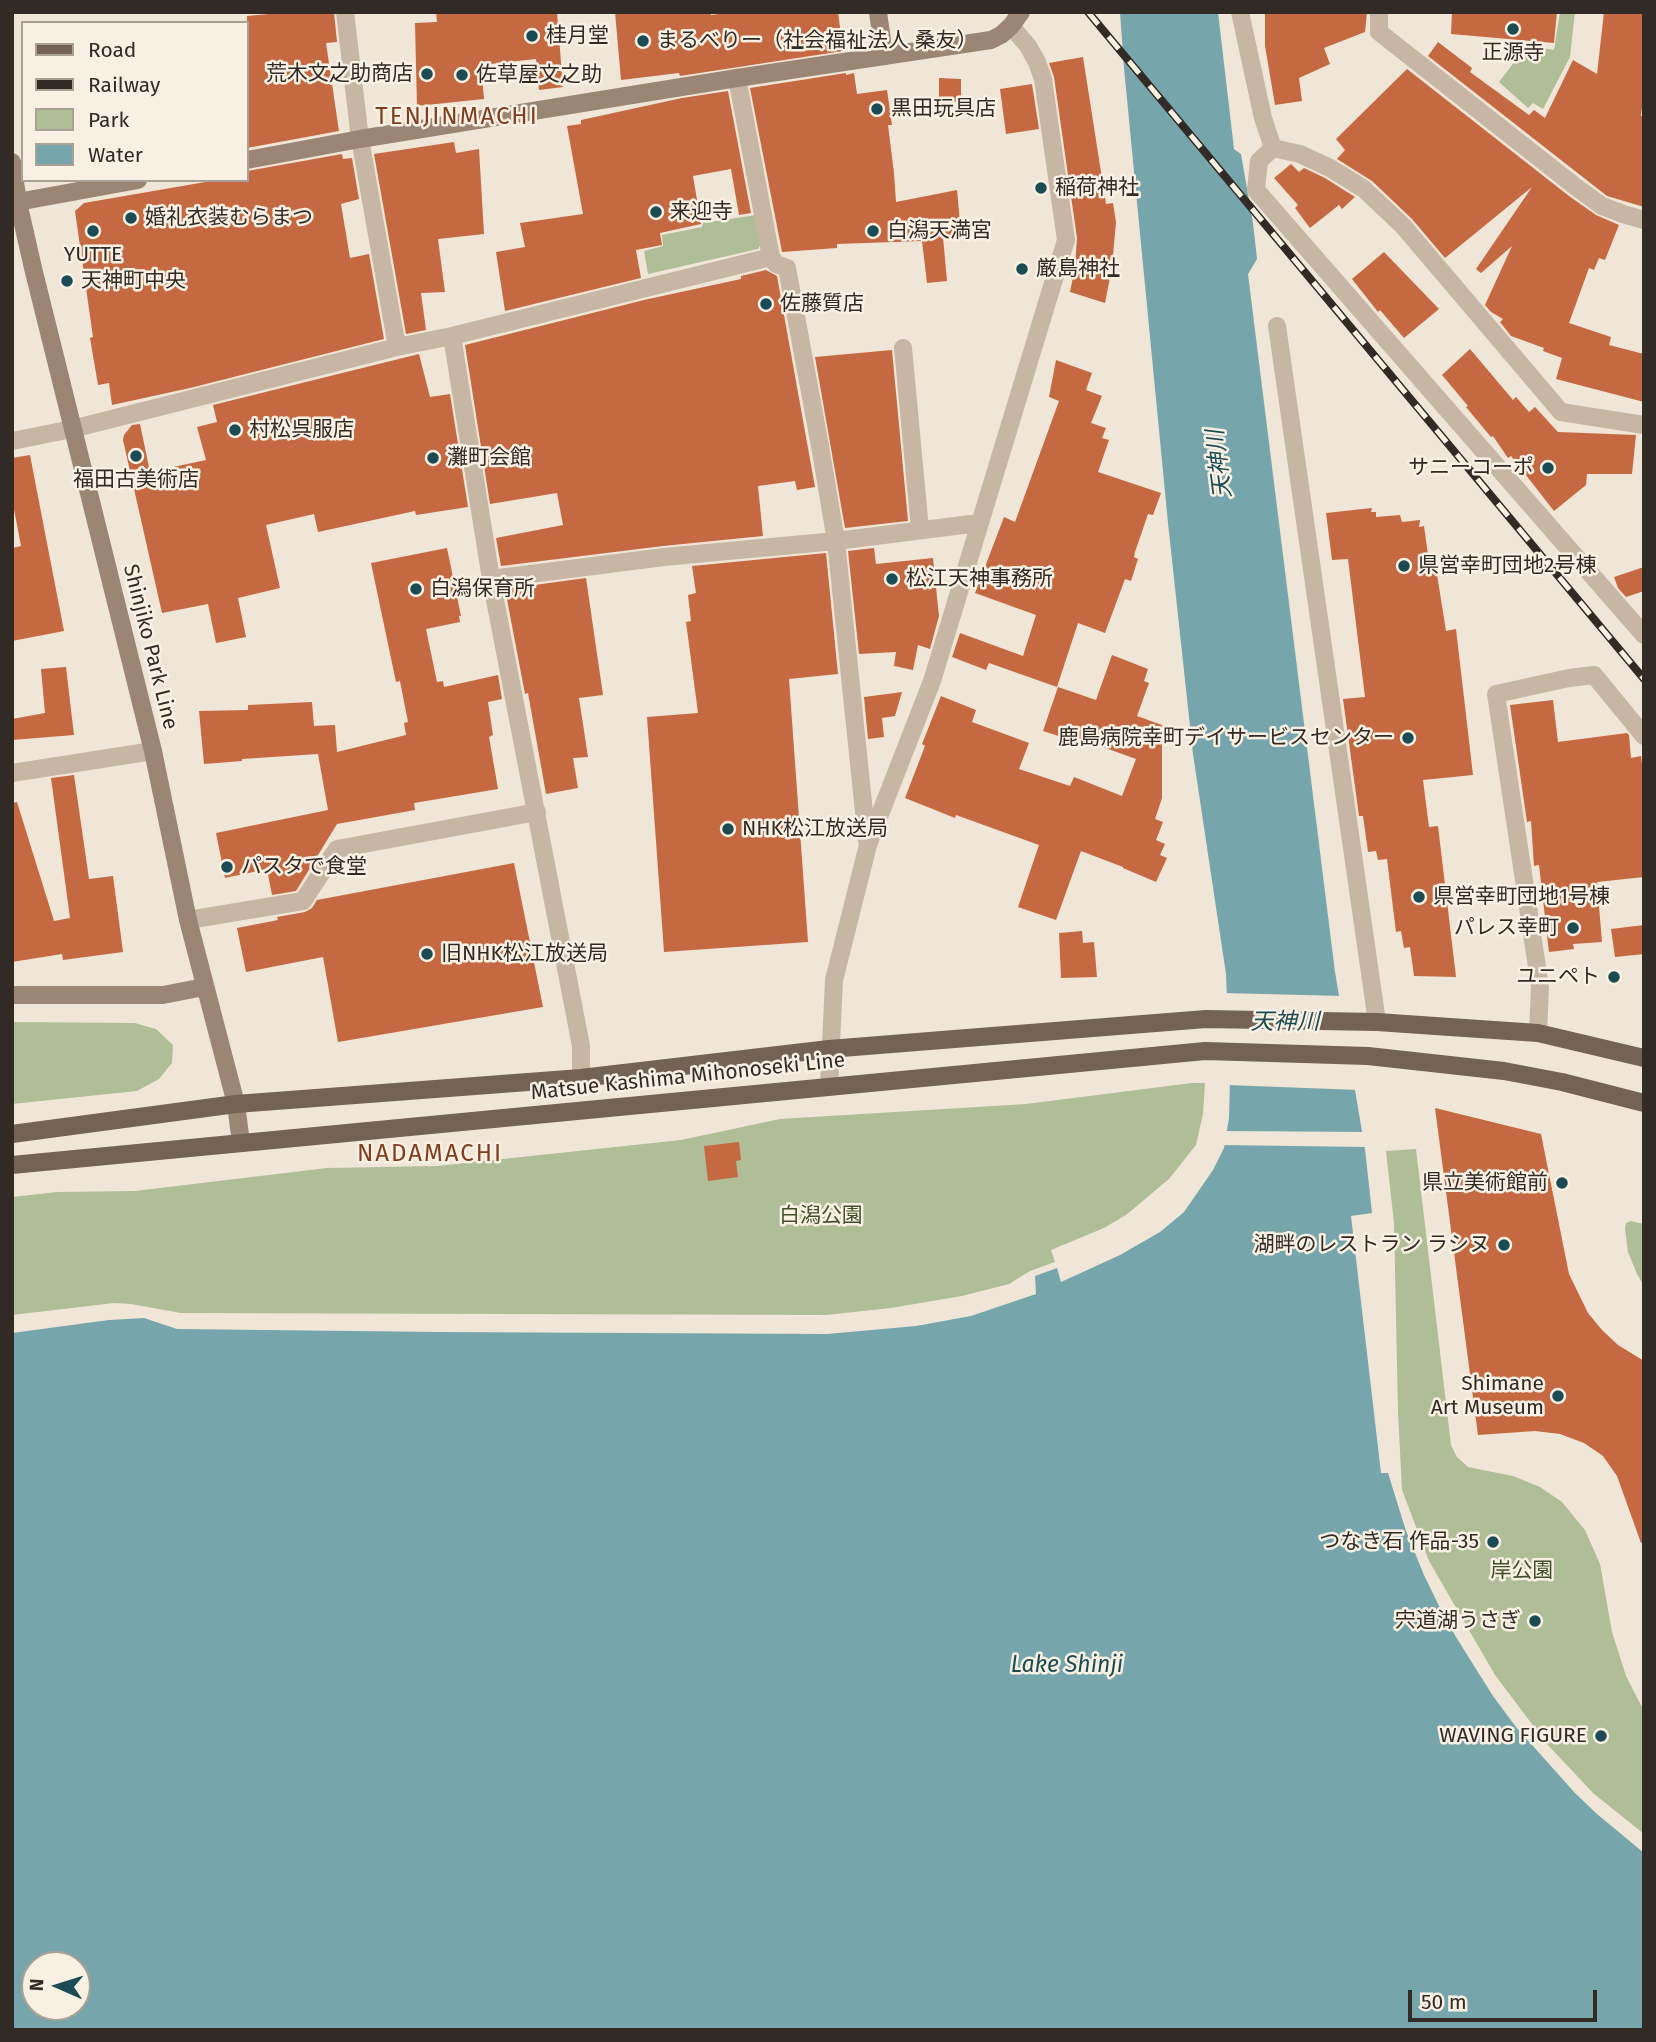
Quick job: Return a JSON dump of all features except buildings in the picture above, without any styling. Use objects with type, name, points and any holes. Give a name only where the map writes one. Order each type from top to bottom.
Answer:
[{"type":"main road","points":[[878,12],[884,55]]},
{"type":"main road","points":[[248,160],[737,78],[991,40],[1001,35],[1016,19]]},
{"type":"main road","name":"Shinjiko Park Line","points":[[12,162],[15,203],[153,751],[188,920],[236,1104],[242,1143]]},
{"type":"main road","points":[[15,203],[127,182]]},
{"type":"main road","points":[[12,995],[163,995],[204,987]]},
{"type":"main road","name":"Matsue Kashima Mihonoseki Line","points":[[12,1134],[236,1104],[581,1078],[830,1049],[1206,1019],[1377,1022],[1538,1033],[1644,1058]]},
{"type":"main road","name":"Matsue Kashima Mihonoseki Line","points":[[12,1165],[1205,1051],[1368,1056],[1504,1071],[1562,1082],[1644,1103]]},
{"type":"street","points":[[345,12],[360,139],[397,347]]},
{"type":"street","points":[[1240,12],[1263,118],[1273,148]]},
{"type":"street","points":[[1378,12],[1378,32],[1576,187],[1602,206],[1644,220]]},
{"type":"street","points":[[829,1086],[834,979],[868,845],[932,681],[1066,240],[1043,79],[1016,19]]},
{"type":"street","points":[[737,78],[771,257],[776,264],[786,268],[835,541],[868,845]]},
{"type":"street","points":[[1273,148],[1300,154],[1330,167],[1364,189],[1403,226],[1561,412],[1644,425]]},
{"type":"street","points":[[1273,148],[1259,161],[1256,190],[1644,635]]},
{"type":"street","points":[[12,441],[72,429],[771,257]]},
{"type":"street","points":[[1277,326],[1377,1022]]},
{"type":"street","points":[[452,336],[491,579],[582,1046],[581,1078]]},
{"type":"street","points":[[904,348],[920,529]]},
{"type":"street","points":[[491,579],[664,557],[835,541],[979,523]]},
{"type":"street","points":[[1538,1033],[1540,987],[1496,694],[1569,678],[1594,676],[1644,736]]},
{"type":"street","points":[[12,773],[153,751]]},
{"type":"street","points":[[188,920],[303,901],[337,849],[537,812]]},
{"type":"green space","points":[[1560,12],[1575,12],[1570,57],[1543,109],[1533,103],[1528,108],[1499,82],[1527,45],[1554,50]]},
{"type":"green space","points":[[756,215],[761,244],[758,249],[648,274],[644,251],[663,246],[662,235],[702,227],[703,223]]},
{"type":"green space","points":[[12,1022],[135,1023],[156,1029],[173,1045],[172,1063],[159,1079],[137,1091],[12,1104]]},
{"type":"green space","name":"白潟公園","points":[[1205,1083],[1203,1114],[1196,1145],[1169,1179],[1126,1215],[1104,1228],[1051,1250],[1055,1262],[1030,1271],[1009,1284],[962,1296],[826,1315],[181,1313],[114,1303],[12,1315],[12,1197],[57,1192],[135,1191],[327,1168],[437,1166],[681,1140],[780,1119],[1026,1104]]},
{"type":"green space","name":"岸公園","points":[[1416,1149],[1451,1445],[1457,1457],[1468,1467],[1513,1476],[1540,1487],[1562,1502],[1585,1530],[1600,1564],[1612,1632],[1626,1676],[1644,1711],[1644,1834],[1593,1793],[1547,1744],[1495,1675],[1429,1561],[1402,1490],[1394,1223],[1386,1151]]},
{"type":"green space","points":[[1631,1221],[1644,1224],[1644,1286],[1628,1252],[1625,1229],[1626,1223]]},
{"type":"water","name":"Lake Shinji","points":[[1120,12],[1218,12],[1234,149],[1241,154],[1253,223],[1257,259],[1248,274],[1335,972],[1365,1149],[1372,1213],[1351,1216],[1381,1473],[1388,1473],[1406,1531],[1441,1610],[1493,1696],[1516,1727],[1575,1793],[1644,1853],[1644,2030],[12,2030],[12,1333],[144,1318],[177,1329],[440,1332],[827,1334],[916,1326],[971,1316],[1036,1294],[1035,1276],[1057,1268],[1061,1282],[1120,1255],[1160,1232],[1184,1212],[1213,1170],[1224,1148],[1229,1118],[1230,1079],[1226,974],[1193,754],[1168,523]]},
{"type":"pier","points":[[1223,993],[1343,996],[1359,1090],[1227,1085]]},
{"type":"pier","points":[[1223,1131],[1366,1132],[1368,1147],[1221,1145]]},
{"type":"railway","points":[[1088,12],[1644,679]]},
{"type":"place","name":"正源寺","points":[[1513,29]]},
{"type":"place","name":"桂月堂","points":[[532,36]]},
{"type":"place","name":"まるべりー（社会福祉法人 桑友）","points":[[643,41]]},
{"type":"place","name":"荒木文之助商店","points":[[427,74]]},
{"type":"place","name":"佐草屋文之助","points":[[462,75]]},
{"type":"place","name":"黒田玩具店","points":[[877,109]]},
{"type":"place","name":"稲荷神社","points":[[1041,188]]},
{"type":"place","name":"来迎寺","points":[[656,212]]},
{"type":"place","name":"婚礼衣装むらまつ","points":[[131,218]]},
{"type":"place","name":"YUTTE","points":[[93,231]]},
{"type":"place","name":"白潟天満宮","points":[[873,231]]},
{"type":"place","name":"厳島神社","points":[[1022,269]]},
{"type":"place","name":"天神町中央","points":[[67,281]]},
{"type":"place","name":"佐藤質店","points":[[766,304]]},
{"type":"place","name":"村松呉服店","points":[[235,430]]},
{"type":"place","name":"福田古美術店","points":[[136,456]]},
{"type":"place","name":"灘町会館","points":[[433,458]]},
{"type":"place","name":"サニーコーポ","points":[[1548,468]]},
{"type":"place","name":"県営幸町団地2号棟","points":[[1404,566]]},
{"type":"place","name":"松江天神事務所","points":[[892,579]]},
{"type":"place","name":"白潟保育所","points":[[416,589]]},
{"type":"place","name":"鹿島病院幸町デイサービスセンター","points":[[1408,738]]},
{"type":"place","name":"NHK松江放送局","points":[[728,829]]},
{"type":"place","name":"パスタで食堂","points":[[227,867]]},
{"type":"place","name":"県営幸町団地1号棟","points":[[1419,897]]},
{"type":"place","name":"パレス幸町","points":[[1573,928]]},
{"type":"place","name":"旧NHK松江放送局","points":[[427,954]]},
{"type":"place","name":"ユニペト","points":[[1614,977]]},
{"type":"place","name":"県立美術館前","points":[[1562,1183]]},
{"type":"place","name":"湖畔のレストラン ラシヌ","points":[[1504,1245]]},
{"type":"place","name":"Shimane Art Museum","points":[[1558,1396]]},
{"type":"place","name":"つなき石 作品-35","points":[[1493,1542]]},
{"type":"place","name":"宍道湖うさぎ","points":[[1535,1621]]},
{"type":"place","name":"WAVING FIGURE","points":[[1601,1736]]},
{"type":"district","name":"TENJINMACHI","points":[[457,117]]},
{"type":"district","name":"NADAMACHI","points":[[430,1154]]},
{"type":"water label","name":"天神川","points":[[1220,464]]},
{"type":"water label","name":"天神川","points":[[1285,1023]]}]
